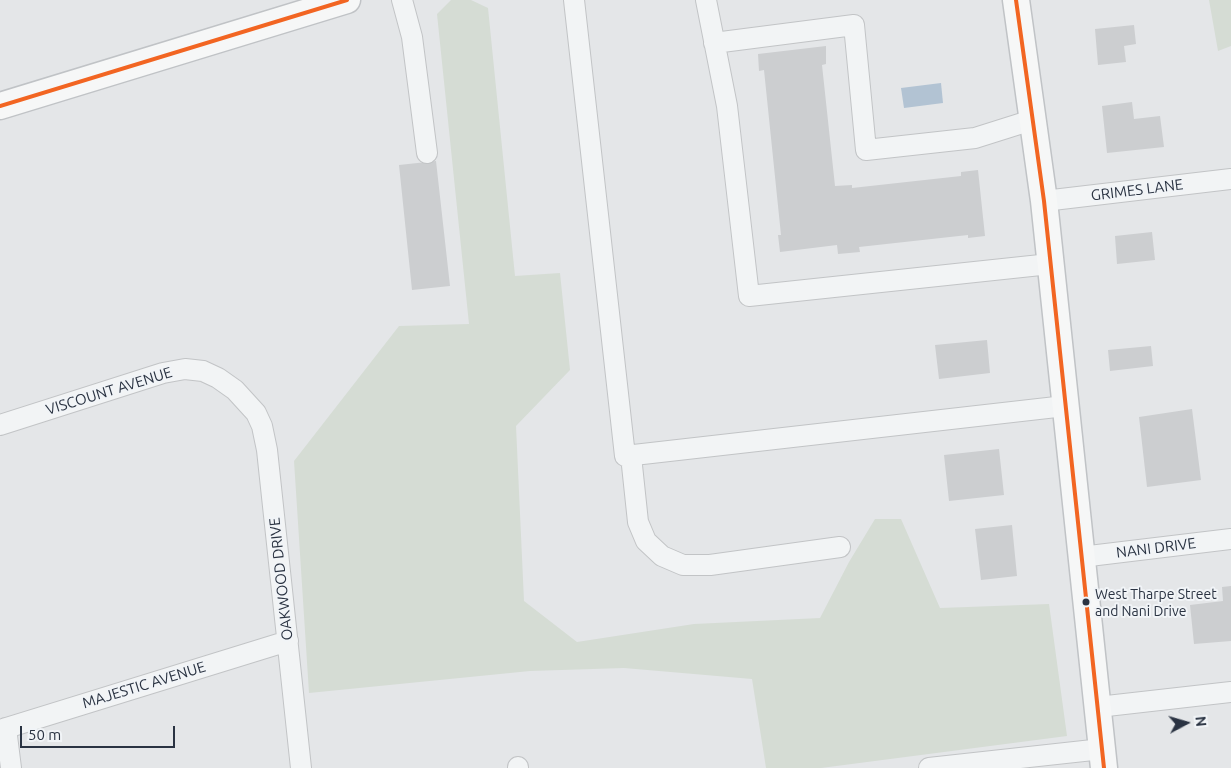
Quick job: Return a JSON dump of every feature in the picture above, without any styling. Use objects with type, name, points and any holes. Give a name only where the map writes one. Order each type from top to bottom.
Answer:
[{"type":"main road","points":[[0,106],[347,0]]},
{"type":"main road","points":[[1016,0],[1044,201],[1103,758]]},
{"type":"street","points":[[402,0],[412,37],[427,153]]},
{"type":"street","points":[[574,0],[625,456],[1065,406]]},
{"type":"street","points":[[706,0],[727,106],[749,296],[1050,264]]},
{"type":"street","points":[[714,43],[854,25],[866,150],[974,138],[1032,120]]},
{"type":"street","name":"GRIMES LANE","points":[[1044,201],[1231,178]]},
{"type":"street","name":"VISCOUNT AVENUE","points":[[0,425],[163,373],[185,369],[203,371],[218,378],[242,397]]},
{"type":"street","name":"OAKWOOD DRIVE","points":[[242,397],[256,413],[262,426],[267,450],[301,768]]},
{"type":"street","points":[[631,456],[638,522],[646,541],[662,556],[683,565],[710,565],[840,547]]},
{"type":"street","name":"NANI DRIVE","points":[[1081,557],[1231,539]]},
{"type":"street","name":"MAJESTIC AVENUE","points":[[3,729],[288,641]]},
{"type":"street","points":[[1098,707],[1231,692]]},
{"type":"street","points":[[3,729],[11,768]]},
{"type":"street","points":[[929,768],[1103,758]]},
{"type":"shaded area","points":[[451,0],[471,0],[488,8],[515,276],[560,273],[570,370],[516,426],[524,601],[577,642],[694,624],[820,618],[849,562],[875,519],[901,519],[940,608],[1049,604],[1067,736],[821,768],[766,768],[752,679],[624,668],[530,671],[309,693],[294,461],[399,326],[469,324],[437,14]]},
{"type":"shaded area","points":[[1209,0],[1231,0],[1231,46],[1218,51]]},
{"type":"water","points":[[941,83],[943,103],[904,108],[901,88]]},
{"type":"building","points":[[1134,25],[1136,44],[1124,46],[1126,62],[1098,65],[1095,29]]},
{"type":"building","points":[[826,46],[826,64],[822,65],[835,186],[852,185],[852,188],[961,176],[961,172],[978,170],[985,236],[968,238],[968,235],[859,247],[860,252],[838,254],[837,245],[780,252],[778,235],[781,235],[764,70],[759,71],[758,54]]},
{"type":"building","points":[[1132,102],[1134,119],[1160,116],[1164,147],[1107,153],[1102,106]]},
{"type":"building","points":[[436,161],[450,286],[412,290],[399,165]]},
{"type":"building","points":[[1152,232],[1155,260],[1117,264],[1115,236]]},
{"type":"building","points":[[987,340],[990,373],[939,379],[935,345]]},
{"type":"building","points":[[1151,346],[1153,366],[1110,371],[1108,350]]},
{"type":"building","points":[[1192,409],[1201,480],[1147,487],[1139,417]]},
{"type":"building","points":[[999,449],[1004,495],[949,501],[944,455]]},
{"type":"building","points":[[1012,525],[1017,576],[981,580],[975,529]]},
{"type":"building","points":[[1231,586],[1231,641],[1194,644],[1190,605],[1223,601],[1222,587]]},
{"type":"transit line","points":[[0,106],[347,0]]},
{"type":"transit line","points":[[1016,0],[1044,201],[1104,768]]},
{"type":"place","name":"West Tharpe Street and Nani Drive","points":[[1086,602]]}]
